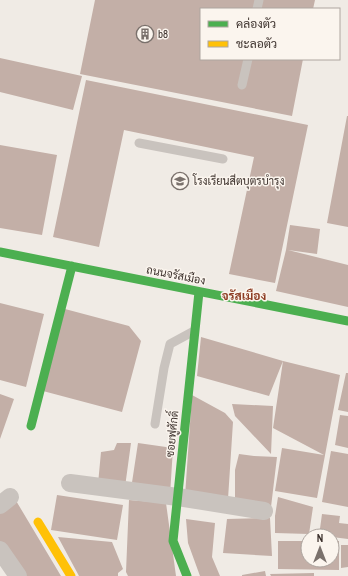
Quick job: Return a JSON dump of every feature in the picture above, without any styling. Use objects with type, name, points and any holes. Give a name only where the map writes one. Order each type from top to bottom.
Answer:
[{"type":"street","name":"ถนนจรัสเมือง","points":[[0,252],[348,321]]},
{"type":"street","points":[[31,426],[72,266]]},
{"type":"street","name":"ซอยฟูศักดิ์","points":[[187,576],[173,541],[199,292]]},
{"type":"street","points":[[70,483],[178,497],[264,511]]},
{"type":"street","points":[[38,522],[71,576]]},
{"type":"street","points":[[0,550],[18,576]]},
{"type":"lane","points":[[242,86],[248,60]]},
{"type":"lane","points":[[139,143],[223,159]]},
{"type":"lane","points":[[155,424],[164,368],[170,344],[195,331]]},
{"type":"building","name":"b8","points":[[95,0],[315,0],[313,8],[200,8],[200,60],[303,60],[292,116],[80,74]]},
{"type":"building","points":[[0,58],[82,76],[73,110],[0,92]]},
{"type":"building","points":[[86,80],[308,125],[275,283],[229,274],[254,157],[124,130],[99,247],[53,237]]},
{"type":"building","points":[[348,116],[348,227],[327,223]]},
{"type":"building","points":[[0,145],[57,155],[42,235],[0,228]]},
{"type":"building","points":[[290,225],[320,229],[317,254],[288,250],[348,265],[348,307],[276,291],[286,250]]},
{"type":"building","points":[[0,303],[44,314],[26,387],[0,380]]},
{"type":"building","points":[[65,309],[129,326],[141,341],[122,412],[43,391]]},
{"type":"building","points":[[201,337],[283,361],[269,396],[197,376]]},
{"type":"building","points":[[283,361],[340,375],[317,498],[275,491],[282,448],[324,455],[273,428]]},
{"type":"building","points":[[346,373],[348,373],[348,412],[338,410]]},
{"type":"building","points":[[0,394],[14,399],[0,439]]},
{"type":"building","points":[[192,395],[225,413],[233,422],[228,499],[185,496]]},
{"type":"building","points":[[232,404],[273,406],[271,454],[235,416]]},
{"type":"building","points":[[340,415],[348,416],[348,448],[335,445]]},
{"type":"building","points":[[117,443],[131,443],[125,487],[98,484],[101,452],[114,450]]},
{"type":"building","points":[[138,443],[173,448],[170,495],[131,489]]},
{"type":"building","points":[[331,451],[348,454],[348,507],[322,502]]},
{"type":"building","points":[[239,454],[277,457],[271,507],[235,503],[235,470]]},
{"type":"building","points":[[9,489],[61,576],[8,576],[0,562],[0,495]]},
{"type":"building","points":[[57,495],[123,505],[117,540],[51,530]]},
{"type":"building","points":[[278,497],[313,507],[310,528],[300,528],[300,534],[275,533],[275,516]]},
{"type":"building","points":[[129,500],[166,503],[176,576],[128,576],[126,572]]},
{"type":"building","points":[[322,514],[340,516],[339,523],[348,524],[348,539],[340,538],[340,528],[320,528]]},
{"type":"building","points":[[270,518],[272,556],[223,553],[227,519]]},
{"type":"building","points":[[186,519],[215,523],[212,557],[220,576],[200,576],[188,543]]},
{"type":"building","points":[[58,537],[112,542],[123,569],[118,573],[118,576],[79,576]]},
{"type":"building","points":[[278,541],[300,541],[300,568],[339,568],[339,570],[278,569]]},
{"type":"building","points":[[341,545],[348,545],[348,567],[341,568]]},
{"type":"building","points":[[265,571],[266,576],[242,576],[242,575]]},
{"type":"building","points":[[314,573],[314,576],[271,576],[270,574]]},
{"type":"traffic: fast","points":[[0,252],[348,321]]},
{"type":"traffic: fast","points":[[31,426],[72,266]]},
{"type":"traffic: fast","points":[[187,576],[173,541],[199,292]]},
{"type":"traffic: slow","points":[[38,522],[71,576]]},
{"type":"place","name":"b8","points":[[145,34]]},
{"type":"place","name":"โรงเรียนสีตบุตรบำรุง","points":[[180,181]]},
{"type":"district","name":"จรัสเมือง","points":[[244,296]]}]
